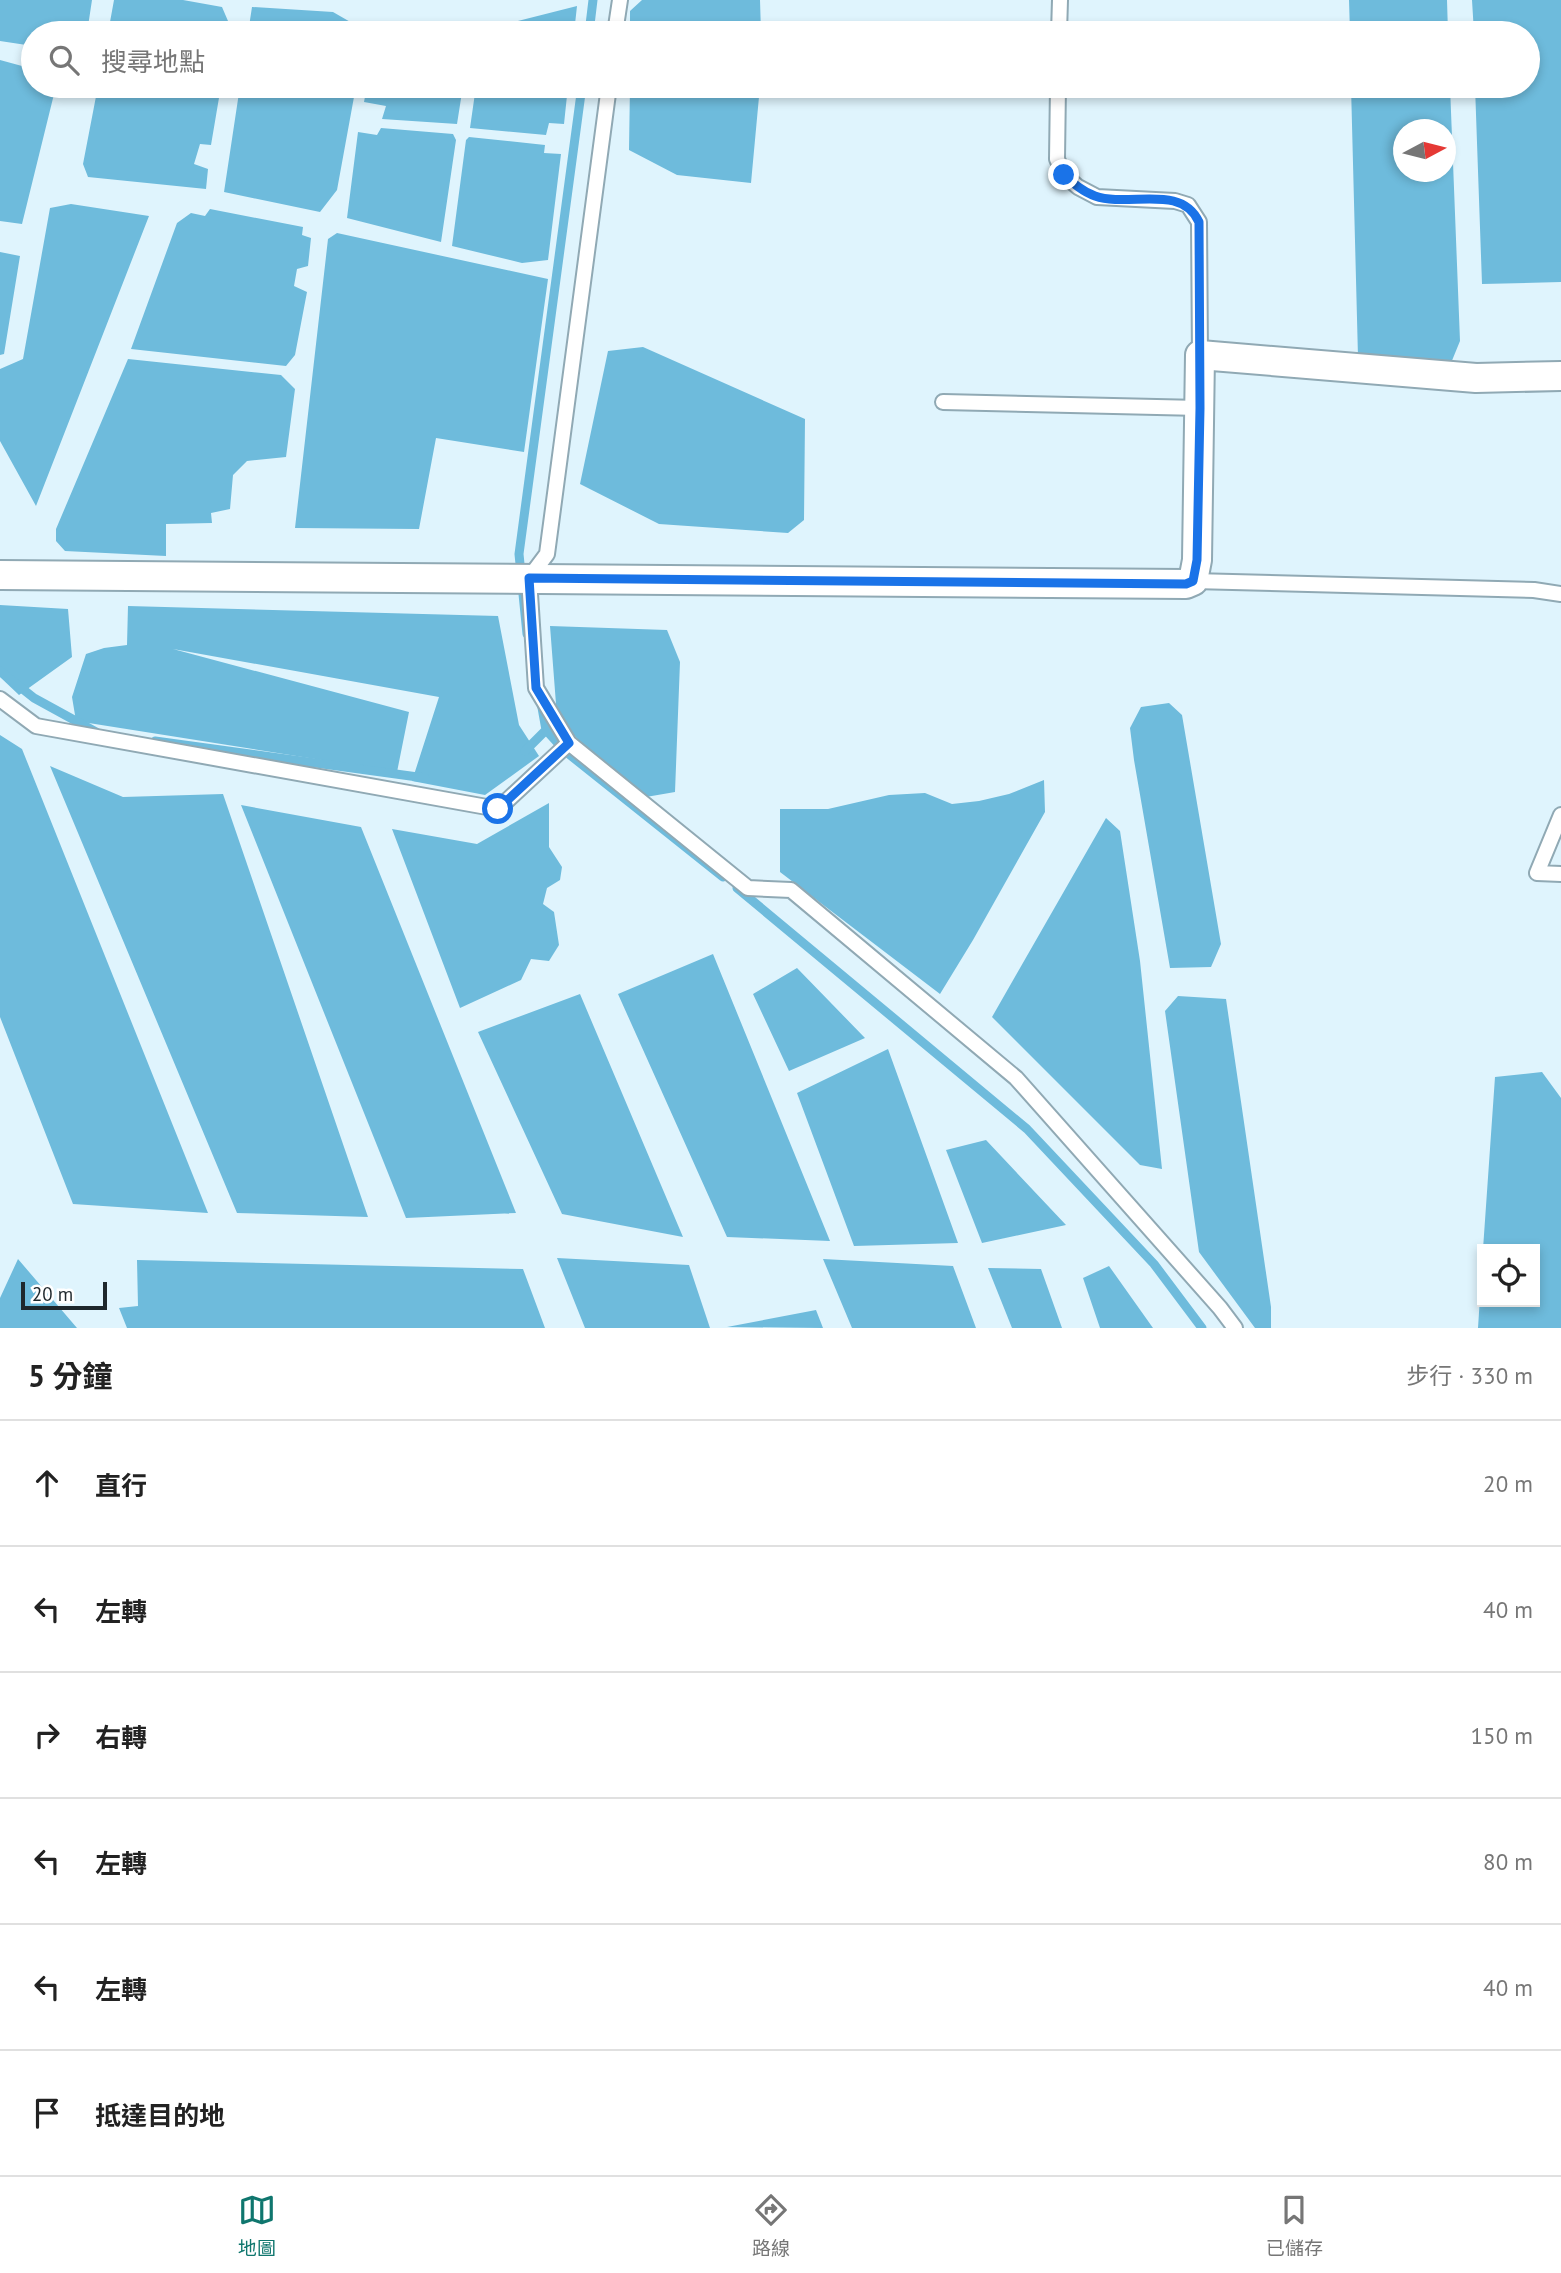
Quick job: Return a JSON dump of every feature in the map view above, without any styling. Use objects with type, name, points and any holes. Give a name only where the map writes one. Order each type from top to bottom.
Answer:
[{"type":"street","points":[[0,575],[1172,584],[1193,581],[1197,560],[1200,355],[1476,379],[1561,376]]},
{"type":"lane","points":[[617,21],[620,0]]},
{"type":"lane","points":[[1059,21],[1060,0]]},
{"type":"lane","points":[[606,98],[547,554],[529,578],[536,688],[569,743],[748,888],[791,890],[1016,1078],[1235,1328]]},
{"type":"lane","points":[[1058,98],[1057,159],[1064,175],[1078,187],[1097,197],[1175,201],[1188,205],[1194,211],[1199,222],[1200,355]]},
{"type":"lane","points":[[943,402],[1200,408]]},
{"type":"lane","points":[[1193,581],[1534,590],[1561,594]]},
{"type":"lane","points":[[0,699],[36,726],[498,809],[569,743]]},
{"type":"lane","points":[[1561,815],[1537,873],[1561,874]]},
{"type":"water","points":[[0,0],[92,0],[89,21],[21,21],[21,44],[0,41]]},
{"type":"water","points":[[114,0],[183,0],[222,7],[228,21],[110,21]]},
{"type":"water","points":[[642,0],[760,0],[761,21],[630,21],[630,11]]},
{"type":"water","points":[[1349,0],[1447,0],[1448,21],[1350,21]]},
{"type":"water","points":[[1472,0],[1561,0],[1561,282],[1482,284],[1475,98],[1540,98],[1540,21],[1473,21]]},
{"type":"water","points":[[577,6],[575,21],[518,21]]},
{"type":"water","points":[[252,7],[333,12],[349,21],[250,21]]},
{"type":"water","points":[[0,60],[21,66],[21,98],[53,98],[22,224],[0,221]]},
{"type":"water","points":[[96,98],[219,98],[211,145],[200,144],[194,164],[208,169],[206,189],[88,177],[83,164]]},
{"type":"water","points":[[238,98],[354,98],[337,190],[320,212],[224,192]]},
{"type":"water","points":[[365,98],[461,98],[457,124],[382,119],[386,106],[364,102]]},
{"type":"water","points":[[474,98],[567,98],[564,124],[549,123],[546,135],[470,128]]},
{"type":"water","points":[[630,98],[759,98],[751,183],[677,175],[629,150]]},
{"type":"water","points":[[1351,98],[1450,98],[1451,119],[1393,119],[1393,182],[1454,182],[1460,341],[1451,363],[1358,357]]},
{"type":"water","points":[[381,128],[453,134],[456,140],[441,242],[347,218],[358,132],[377,135]]},
{"type":"water","points":[[469,137],[545,145],[544,153],[561,154],[548,260],[522,263],[452,246],[466,140]]},
{"type":"water","points":[[71,204],[149,216],[36,506],[0,441],[0,369],[23,359],[50,208]]},
{"type":"water","points":[[210,209],[303,227],[302,235],[311,238],[308,266],[297,269],[294,286],[307,292],[295,355],[286,366],[131,349],[177,223],[191,213],[205,216]]},
{"type":"water","points":[[337,233],[548,279],[524,452],[436,438],[419,529],[295,528],[328,239]]},
{"type":"water","points":[[0,252],[20,256],[4,354],[0,355]]},
{"type":"water","points":[[643,347],[805,419],[804,520],[788,533],[659,524],[580,484],[608,351]]},
{"type":"water","points":[[128,359],[281,375],[295,389],[286,457],[247,461],[233,475],[230,509],[211,513],[212,523],[166,524],[166,556],[65,551],[56,541],[56,529]]},
{"type":"water","points":[[0,605],[68,609],[72,657],[19,695],[0,677]]},
{"type":"water","points":[[128,606],[498,616],[519,725],[539,756],[485,795],[412,781],[439,697],[173,649],[409,712],[397,772],[76,721],[72,697],[86,654],[127,645]]},
{"type":"water","points":[[550,626],[667,630],[680,662],[675,792],[646,797],[608,772],[557,717]]},
{"type":"water","points":[[1169,703],[1182,715],[1221,944],[1211,967],[1170,968],[1134,760],[1130,728],[1141,707]]},
{"type":"water","points":[[0,735],[22,749],[208,1213],[73,1204],[0,1017]]},
{"type":"water","points":[[50,766],[123,797],[223,794],[368,1217],[237,1213]]},
{"type":"water","points":[[1044,780],[1045,812],[940,994],[780,872],[780,809],[828,809],[889,795],[925,793],[952,804],[1009,794]]},
{"type":"water","points":[[549,803],[549,847],[562,867],[560,880],[547,888],[543,904],[554,912],[559,945],[549,961],[531,959],[521,980],[460,1008],[392,829],[477,844]]},
{"type":"water","points":[[241,805],[361,827],[516,1213],[406,1218]]},
{"type":"water","points":[[1106,818],[1120,831],[1140,961],[1162,1169],[1140,1165],[992,1017]]},
{"type":"water","points":[[713,954],[830,1241],[727,1237],[618,994]]},
{"type":"water","points":[[797,968],[865,1038],[789,1071],[753,994]]},
{"type":"water","points":[[580,994],[683,1237],[562,1214],[478,1032]]},
{"type":"water","points":[[1178,996],[1226,999],[1271,1307],[1271,1328],[1255,1328],[1199,1252],[1165,1011]]},
{"type":"water","points":[[888,1049],[958,1243],[854,1246],[797,1093]]},
{"type":"water","points":[[1542,1072],[1561,1098],[1561,1328],[1478,1328],[1479,1307],[1540,1307],[1540,1244],[1483,1244],[1495,1077]]},
{"type":"water","points":[[986,1140],[1066,1225],[982,1243],[946,1150]]},
{"type":"water","points":[[557,1258],[689,1265],[710,1328],[585,1328]]},
{"type":"water","points":[[18,1259],[77,1328],[0,1328],[0,1298]]},
{"type":"water","points":[[823,1259],[953,1266],[976,1328],[852,1328]]},
{"type":"water","points":[[137,1260],[523,1269],[545,1328],[127,1328],[119,1308],[138,1306]]},
{"type":"water","points":[[1109,1266],[1153,1328],[1100,1328],[1083,1278]]},
{"type":"water","points":[[988,1268],[1041,1269],[1062,1328],[1012,1328]]},
{"type":"water","points":[[816,1310],[823,1328],[727,1327]]},
{"type":"waterway","points":[[590,21],[593,0]]},
{"type":"waterway","points":[[527,634],[519,554],[580,98]]},
{"type":"waterway","points":[[0,671],[34,698],[96,732]]},
{"type":"waterway","points":[[541,702],[546,730],[565,751],[723,877]]},
{"type":"waterway","points":[[525,751],[546,730]]},
{"type":"waterway","points":[[155,741],[425,778]]},
{"type":"waterway","points":[[737,888],[1027,1129],[1154,1264],[1202,1328]]},
{"type":"route","points":[[498,809],[569,743],[536,688],[529,578],[1186,584],[1193,581],[1197,560],[1200,408],[1199,222],[1188,205],[1175,201],[1097,197],[1078,187],[1064,175]]}]
